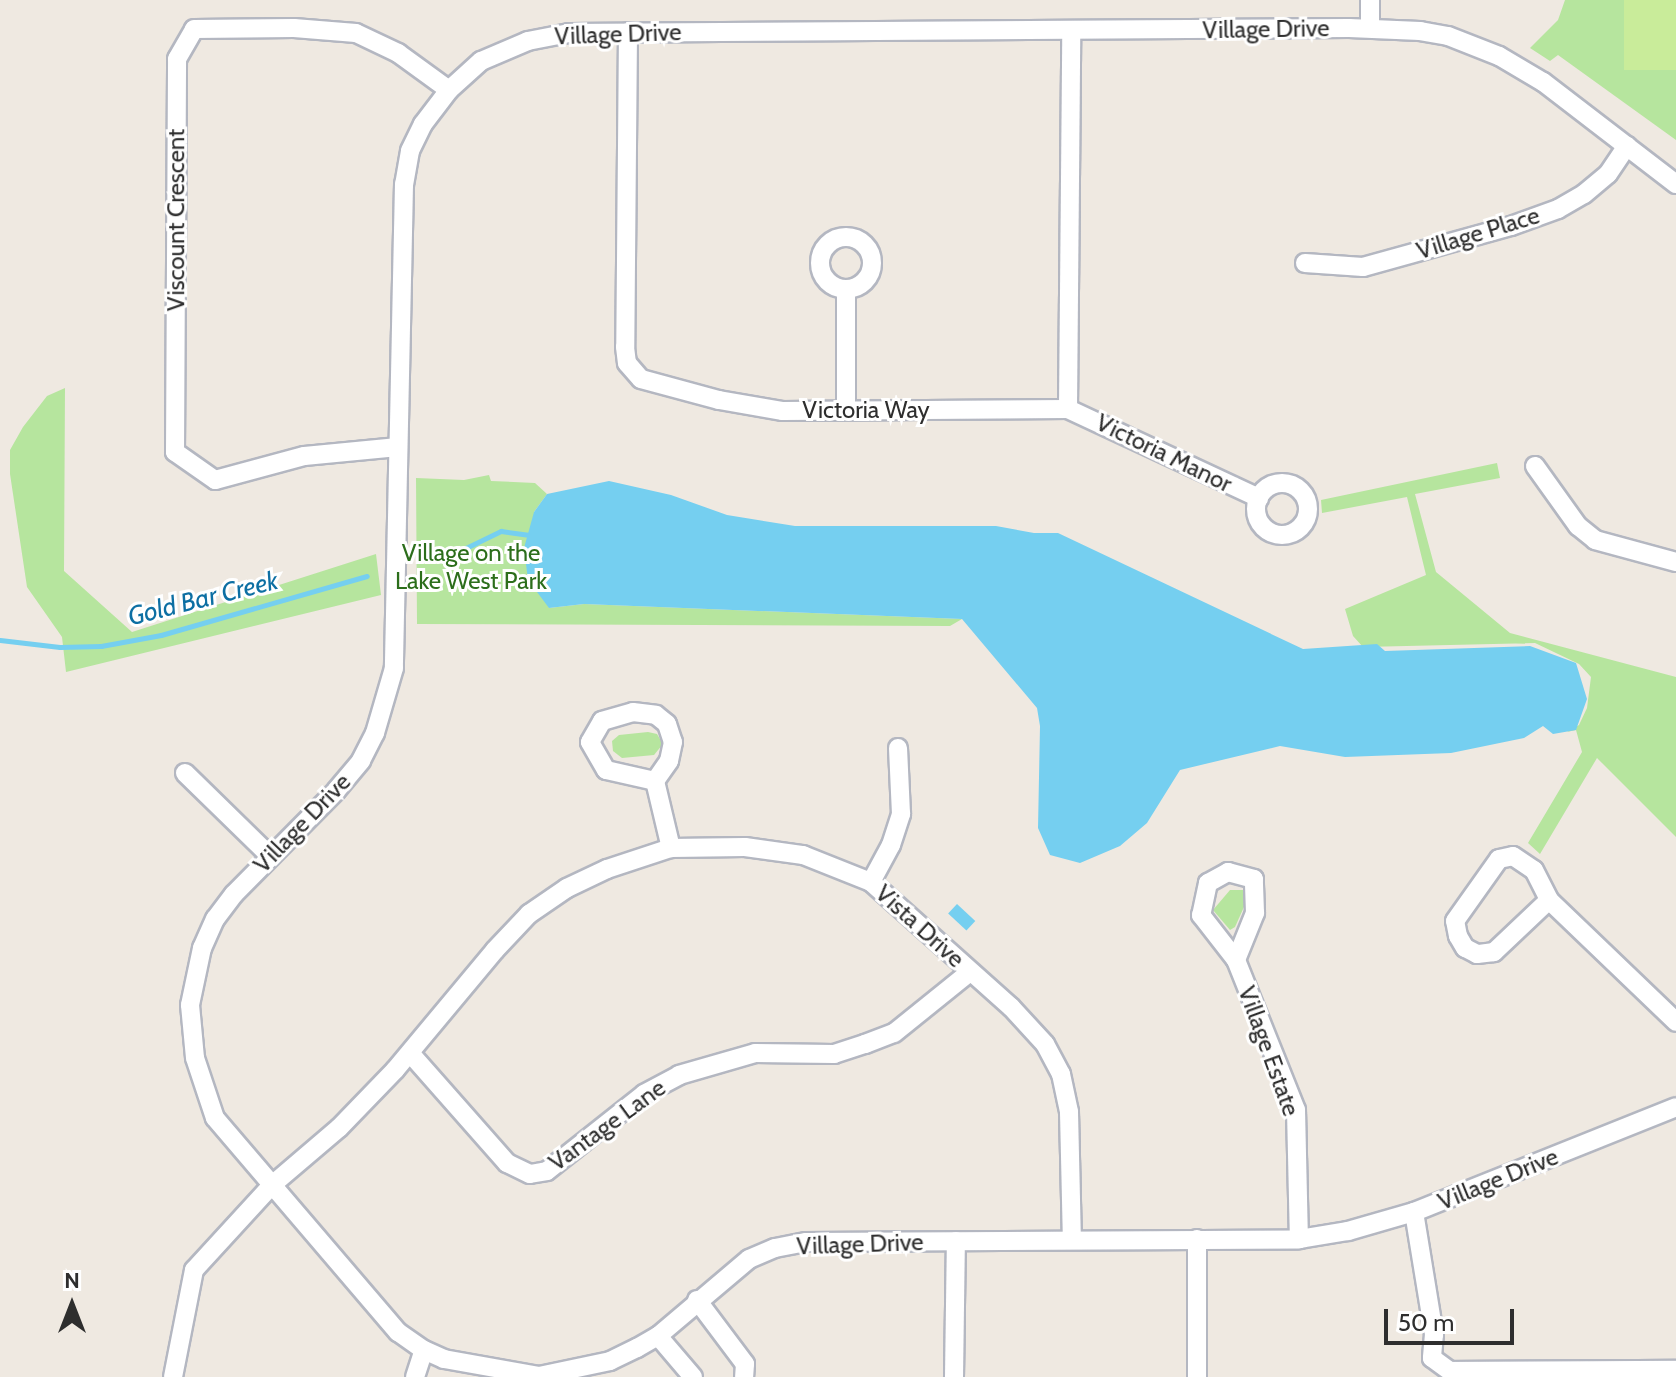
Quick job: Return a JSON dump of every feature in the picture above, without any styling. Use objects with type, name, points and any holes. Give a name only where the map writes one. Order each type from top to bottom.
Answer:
[{"type":"street","points":[[1370,0],[1370,28]]},
{"type":"street","name":"Viscount Crescent","points":[[398,447],[304,456],[215,480],[175,452],[177,59],[194,29],[294,28],[356,33],[398,53],[449,90]]},
{"type":"street","name":"Village Drive","points":[[1676,184],[1567,98],[1499,56],[1434,32],[1370,28],[569,33],[528,41],[481,61],[449,90],[423,124],[410,151],[404,184],[394,668],[375,733],[361,761],[336,791],[270,856],[215,919],[202,948],[190,1005],[195,1058],[215,1118],[398,1332],[424,1350],[478,1367],[539,1376],[610,1361],[658,1336],[749,1259],[775,1248],[806,1242],[1299,1239],[1348,1231],[1414,1212],[1676,1107]]},
{"type":"street","points":[[1068,409],[1071,31]]},
{"type":"street","name":"Victoria Way","points":[[628,32],[627,363],[641,379],[719,400],[783,411],[1068,409]]},
{"type":"street","name":"Village Place","points":[[1305,263],[1363,267],[1535,218],[1584,194],[1608,174],[1627,146]]},
{"type":"street","points":[[846,289],[846,409]]},
{"type":"street","name":"Victoria Manor","points":[[1068,409],[1259,498]]},
{"type":"street","points":[[1535,466],[1578,526],[1595,540],[1676,562]]},
{"type":"street","points":[[655,781],[606,770],[590,742],[602,721],[633,712],[656,715],[667,724],[673,742],[669,761],[655,781],[671,848]]},
{"type":"street","points":[[871,882],[891,845],[901,814],[898,748]]},
{"type":"street","points":[[185,773],[270,856]]},
{"type":"street","name":"Vista Drive","points":[[173,1377],[194,1270],[272,1185],[339,1128],[410,1053],[434,1021],[529,914],[567,888],[607,869],[671,848],[745,847],[803,855],[871,882],[1011,1007],[1045,1044],[1061,1074],[1069,1112],[1072,1240]]},
{"type":"street","points":[[1549,900],[1494,952],[1477,954],[1465,948],[1458,936],[1455,921],[1499,859],[1513,856],[1534,870],[1549,900],[1676,1022]]},
{"type":"street","name":"Village Estate","points":[[1236,960],[1296,1110],[1299,1239]]},
{"type":"street","name":"Vantage Lane","points":[[410,1053],[507,1163],[530,1174],[547,1171],[644,1094],[679,1075],[755,1053],[834,1054],[865,1044],[894,1033],[970,972]]},
{"type":"street","points":[[1414,1212],[1434,1334],[1432,1358],[1450,1371],[1676,1370]]},
{"type":"street","points":[[1197,1239],[1197,1377]]},
{"type":"street","points":[[954,1377],[956,1241]]},
{"type":"street","points":[[697,1300],[745,1364],[744,1377]]},
{"type":"street","points":[[658,1336],[693,1377]]},
{"type":"street","points":[[415,1377],[424,1350]]},
{"type":"green space","points":[[1565,0],[1676,0],[1676,140],[1558,55],[1550,61],[1530,48],[1558,20]]},
{"type":"green space","points":[[1624,0],[1676,0],[1676,70],[1624,70]]},
{"type":"green space","points":[[65,388],[64,571],[132,632],[376,554],[381,595],[66,672],[62,637],[27,587],[10,474],[10,450],[23,427],[47,396]]},
{"type":"green space","points":[[1497,463],[1500,478],[1415,494],[1436,572],[1510,633],[1676,677],[1676,837],[1597,758],[1540,854],[1528,843],[1582,752],[1576,730],[1567,732],[1579,725],[1587,708],[1591,677],[1579,664],[1535,643],[1363,647],[1353,636],[1345,609],[1426,575],[1407,497],[1322,513],[1321,500]]},
{"type":"green space","name":"Village on the Lake West Park","points":[[489,475],[491,481],[535,483],[547,494],[534,512],[549,608],[584,604],[962,619],[950,626],[417,624],[416,478],[464,480]]},
{"type":"green space","points":[[657,734],[663,744],[654,755],[622,758],[613,751],[612,741],[619,735]]},
{"type":"green space","points":[[1230,890],[1244,890],[1248,898],[1235,927],[1230,930],[1213,910]]},
{"type":"water","points":[[609,481],[671,495],[727,515],[795,526],[996,526],[1034,533],[1058,533],[1303,649],[1377,644],[1385,651],[1530,646],[1576,663],[1587,699],[1576,730],[1553,734],[1543,726],[1524,738],[1451,753],[1345,757],[1280,746],[1180,770],[1147,823],[1120,846],[1080,863],[1050,855],[1038,828],[1040,726],[1037,708],[962,619],[584,604],[549,608],[528,580],[524,548],[534,512],[547,494]]},
{"type":"water","points":[[957,904],[975,921],[966,931],[948,914]]},
{"type":"waterway","name":"Gold Bar Creek","points":[[424,548],[441,560],[501,531],[528,535]]},
{"type":"waterway","name":"Gold Bar Creek","points":[[0,640],[60,647],[101,646],[161,635],[367,576]]}]
